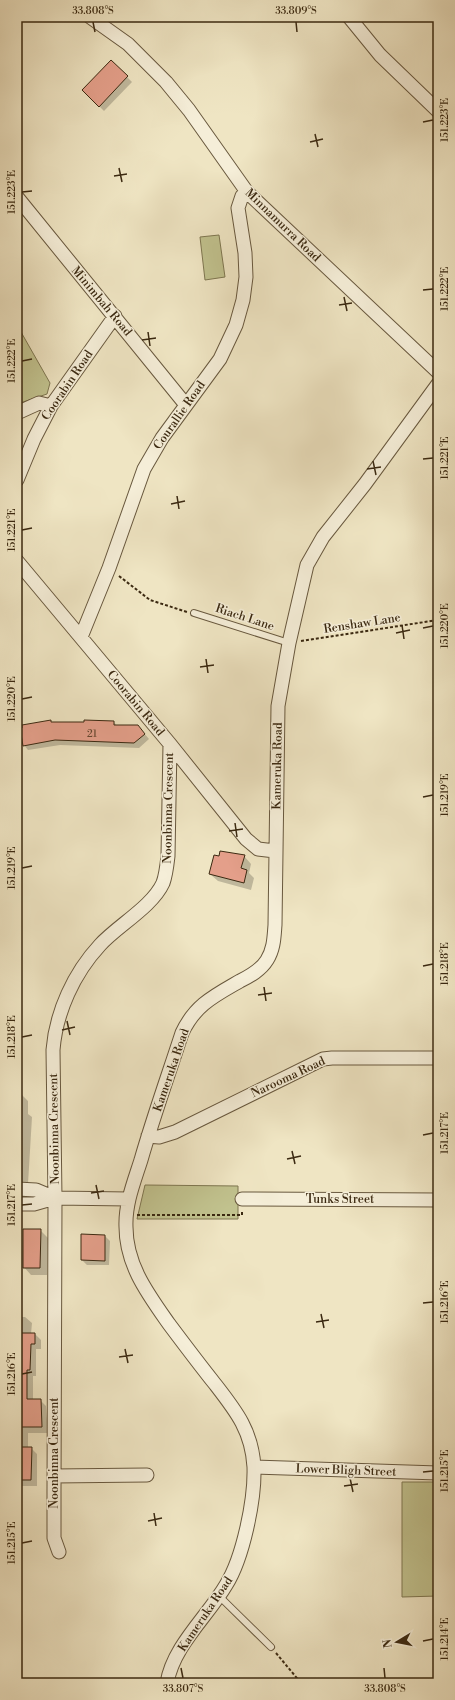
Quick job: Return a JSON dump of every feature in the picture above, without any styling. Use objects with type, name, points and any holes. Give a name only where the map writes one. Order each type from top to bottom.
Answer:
[{"type":"street","name":"Minnamurra Road","points":[[90,17],[128,44],[148,62],[166,82],[189,110],[247,192],[438,372]]},
{"type":"street","points":[[349,17],[380,55],[438,111]]},
{"type":"street","name":"Courallie Road","points":[[81,637],[109,568],[144,469],[162,438],[220,359],[236,325],[243,300],[246,271],[238,208],[242,196],[247,192]]},
{"type":"street","name":"Minimbah Road","points":[[17,197],[186,405]]},
{"type":"street","name":"Coorabin Road","points":[[17,480],[34,439],[51,406],[115,316]]},
{"type":"street","name":"Kameruka Road","points":[[167,1683],[174,1660],[219,1596],[233,1573],[241,1552],[252,1495],[254,1466],[249,1438],[238,1415],[150,1298],[135,1271],[126,1241],[126,1214],[129,1199],[148,1136],[187,1022],[202,1004],[259,969],[266,962],[271,952],[275,925],[278,706],[289,643],[303,581],[313,553],[326,532],[365,484],[438,384]]},
{"type":"street","points":[[17,413],[39,403],[51,406]]},
{"type":"street","name":"Coorabin Road","points":[[17,561],[170,744],[250,844],[258,849],[275,851]]},
{"type":"street","name":"Noonbinna Crescent","points":[[59,1552],[54,1538],[54,1033],[58,1019],[71,989],[89,958],[101,944],[145,905],[163,884],[167,869],[168,856],[170,744]]},
{"type":"street","name":"Narooma Road","points":[[148,1136],[159,1137],[175,1132],[323,1059],[438,1058]]},
{"type":"street","points":[[17,1189],[36,1190],[55,1198]]},
{"type":"street","points":[[17,1204],[34,1204],[55,1198],[129,1199]]},
{"type":"street","name":"Tunks Street","points":[[242,1199],[438,1200]]},
{"type":"street","name":"Lower Bligh Street","points":[[254,1466],[438,1473]]},
{"type":"street","points":[[54,1476],[147,1475]]},
{"type":"lane","name":"Riach Lane","points":[[194,613],[289,643]]},
{"type":"lane","points":[[219,1596],[271,1647]]},
{"type":"path","points":[[109,568],[150,600],[194,613]]},
{"type":"path","name":"Renshaw Lane","points":[[289,643],[438,620]]},
{"type":"path","points":[[136,1215],[242,1215],[242,1199]]},
{"type":"path","points":[[271,1647],[301,1683]]},
{"type":"green space","points":[[219,235],[225,277],[205,280],[200,237]]},
{"type":"green space","points":[[21,332],[50,383],[47,394],[17,404],[17,335]]},
{"type":"green space","points":[[145,1185],[238,1186],[238,1219],[137,1219]]},
{"type":"green space","points":[[402,1482],[438,1482],[438,1596],[402,1597]]},
{"type":"building","points":[[111,60],[128,76],[99,107],[82,90]]},
{"type":"building","points":[[51,720],[51,722],[84,722],[84,720],[114,721],[114,725],[138,725],[145,734],[134,743],[55,740],[23,746],[20,728],[22,728],[22,725]]},
{"type":"building","points":[[220,851],[245,855],[241,868],[247,870],[244,883],[209,874],[214,855],[219,856]]},
{"type":"building","points":[[23,1229],[41,1229],[40,1268],[23,1268]]},
{"type":"building","points":[[81,1234],[105,1235],[105,1261],[81,1260]]},
{"type":"building","points":[[17,1333],[35,1333],[35,1344],[31,1344],[30,1370],[27,1370],[27,1399],[41,1399],[42,1427],[17,1427]]},
{"type":"building","points":[[17,1447],[32,1447],[31,1480],[17,1480]]}]
